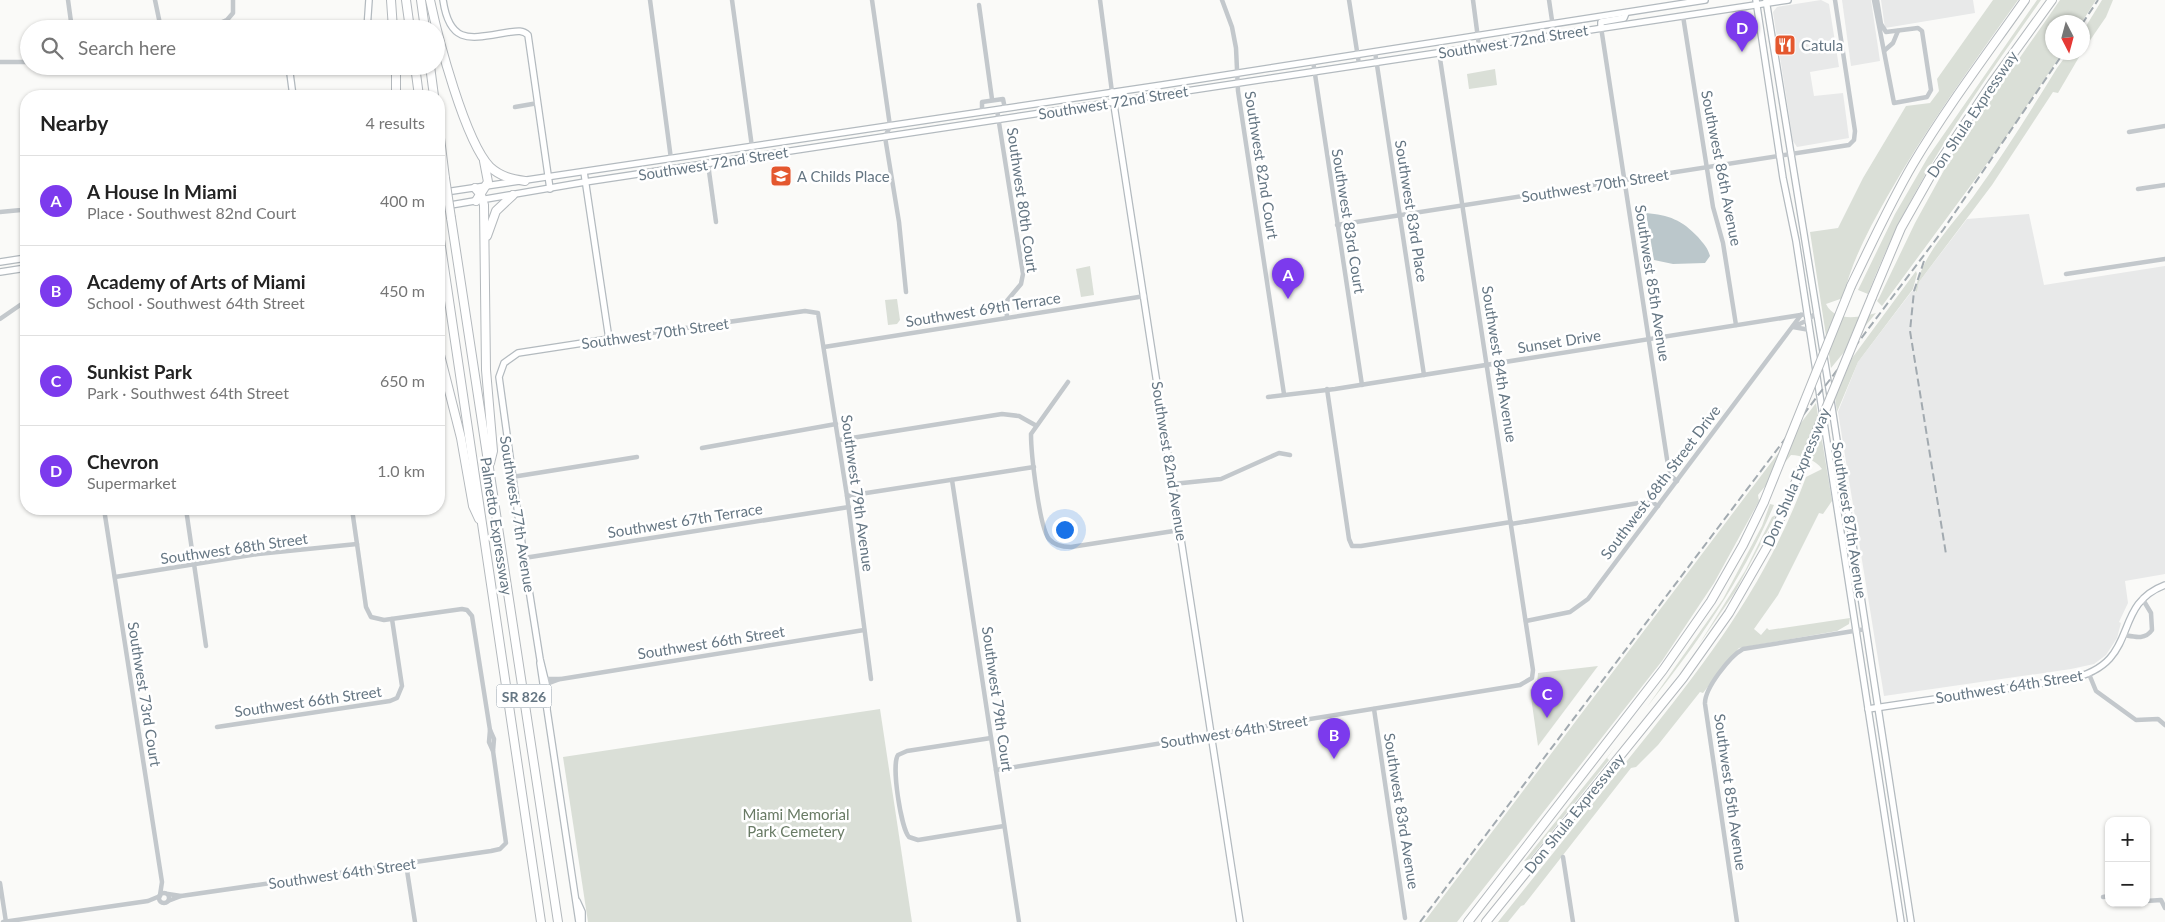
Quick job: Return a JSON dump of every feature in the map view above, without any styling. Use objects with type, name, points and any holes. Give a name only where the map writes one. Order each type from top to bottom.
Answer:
[{"type":"highway","points":[[391,0],[392,20]]},
{"type":"highway","points":[[406,0],[409,20]]},
{"type":"highway","points":[[421,0],[424,20]]},
{"type":"highway","points":[[430,0],[435,20]]},
{"type":"highway","name":"Don Shula Expressway","points":[[1468,922],[1663,670],[1700,616],[1743,545],[1764,502],[1851,286],[1882,221],[1912,165],[1933,131],[2025,0]]},
{"type":"highway","name":"Don Shula Expressway","points":[[1486,922],[1683,678],[1729,613],[1767,547],[1785,508],[1901,228],[1931,175],[1992,83],[2052,0]]},
{"type":"highway","points":[[445,56],[465,118],[484,159],[488,176],[487,186],[480,199]]},
{"type":"highway","points":[[396,75],[396,90]]},
{"type":"highway","points":[[416,75],[419,90]]},
{"type":"highway","points":[[431,75],[433,90]]},
{"type":"highway","points":[[484,159],[502,176],[525,181]]},
{"type":"highway","name":"Palmetto Expressway","points":[[445,178],[558,922]]},
{"type":"highway","points":[[475,188],[480,199],[486,243],[486,370],[492,451],[489,470]]},
{"type":"highway","points":[[486,243],[494,214],[513,195]]},
{"type":"highway","name":"Palmetto Expressway","points":[[445,274],[541,922]]},
{"type":"highway","points":[[445,375],[456,419],[472,506],[482,525]]},
{"type":"main road","points":[[368,20],[369,0]]},
{"type":"main road","points":[[443,0],[450,26],[457,34],[464,37],[519,31],[526,33],[530,41],[550,189]]},
{"type":"main road","name":"Southwest 72nd Street","points":[[445,192],[1357,55],[1705,0]]},
{"type":"main road","name":"Southwest 72nd Street","points":[[445,206],[586,182],[1554,34],[1683,16],[1756,2],[1788,0]]},
{"type":"main road","name":"Southwest 87th Avenue","points":[[1756,2],[1780,156],[1796,241],[1806,316],[1810,330],[1901,922]]},
{"type":"main road","name":"Southwest 87th Avenue","points":[[1766,2],[1842,470],[1911,922]]},
{"type":"main road","points":[[1601,27],[1604,21],[1621,19],[1626,12]]},
{"type":"main road","points":[[1437,42],[1439,52]]},
{"type":"main road","points":[[290,75],[292,90]]},
{"type":"main road","name":"Southwest 82nd Avenue","points":[[1112,92],[1145,296],[1240,922]]},
{"type":"main road","points":[[672,159],[673,169]]},
{"type":"main road","points":[[584,172],[609,339]]},
{"type":"main road","points":[[1796,241],[1804,229]]},
{"type":"main road","points":[[0,262],[20,259]]},
{"type":"main road","points":[[0,272],[20,269]]},
{"type":"main road","points":[[1806,316],[1817,312]]},
{"type":"main road","name":"Southwest 70th Street","points":[[501,369],[509,357],[522,352],[609,339]]},
{"type":"main road","name":"Southwest 77th Avenue","points":[[501,369],[499,389],[577,901],[576,911],[580,922]]},
{"type":"main road","points":[[1832,472],[1842,470]]},
{"type":"main road","name":"Southwest 64th Street","points":[[1868,709],[2070,679],[2089,674],[2101,668],[2112,658],[2133,612],[2142,598],[2165,584]]},
{"type":"main road","points":[[1872,731],[1882,730]]},
{"type":"main road","points":[[1883,803],[1893,801]]},
{"type":"main road","points":[[1896,890],[1906,889]]},
{"type":"street","points":[[68,0],[71,20]]},
{"type":"street","points":[[155,0],[159,20]]},
{"type":"street","points":[[227,20],[233,13],[233,0]]},
{"type":"street","points":[[732,0],[752,147]]},
{"type":"street","points":[[872,0],[890,126],[885,137],[899,222],[906,292]]},
{"type":"street","name":"Southwest 82nd Avenue","points":[[1100,0],[1112,92]]},
{"type":"street","name":"Southwest 82nd Court","points":[[1222,0],[1234,37],[1238,72],[1237,83],[1284,394]]},
{"type":"street","points":[[1349,0],[1359,64]]},
{"type":"street","points":[[1473,0],[1479,46]]},
{"type":"street","points":[[1549,0],[1554,34]]},
{"type":"street","name":"Southwest 70th Street","points":[[1337,225],[1843,147],[1853,142],[1855,130],[1835,0]]},
{"type":"street","points":[[1876,0],[1882,26],[1887,32],[1918,28],[1922,31],[1931,90],[1929,96],[1894,103],[1880,32],[1876,0]]},
{"type":"street","points":[[650,1],[672,159]]},
{"type":"street","points":[[978,4],[992,99]]},
{"type":"street","name":"Southwest 86th Avenue","points":[[1683,16],[1716,222],[1723,243],[1736,325]]},
{"type":"street","name":"Southwest 85th Avenue","points":[[1601,27],[1668,463],[1671,476],[1677,482]]},
{"type":"street","points":[[1885,50],[1893,43],[1898,32]]},
{"type":"street","name":"Southwest 83rd Place","points":[[1375,52],[1424,375]]},
{"type":"street","name":"Southwest 84th Avenue","points":[[1439,52],[1526,621],[1533,670],[1530,680]]},
{"type":"street","name":"Southwest 83rd Court","points":[[1313,61],[1362,385]]},
{"type":"street","points":[[0,62],[20,62]]},
{"type":"street","points":[[982,112],[982,102],[992,99],[1002,99],[1005,108]]},
{"type":"street","points":[[515,107],[538,104]]},
{"type":"street","name":"Southwest 80th Court","points":[[996,110],[1023,274],[1020,286],[1007,301],[1007,318]]},
{"type":"street","points":[[2129,132],[2165,126]]},
{"type":"street","points":[[708,164],[716,222]]},
{"type":"street","points":[[2138,189],[2165,185]]},
{"type":"street","points":[[0,212],[20,210]]},
{"type":"street","points":[[2066,274],[2165,259]]},
{"type":"street","name":"Southwest 69th Terrace","points":[[824,347],[1145,296]]},
{"type":"street","points":[[0,319],[20,305]]},
{"type":"street","name":"Southwest 70th Street","points":[[609,339],[657,334],[805,311],[816,312]]},
{"type":"street","name":"Southwest 79th Avenue","points":[[816,312],[820,324],[839,440],[871,679]]},
{"type":"street","name":"Sunset Drive","points":[[1284,394],[1362,385],[1736,325],[1806,316]]},
{"type":"street","name":"Southwest 68th Street Drive","points":[[1794,327],[1806,316]]},
{"type":"street","name":"Southwest 68th Street Drive","points":[[1526,621],[1562,614],[1582,604],[1794,327],[1806,316]]},
{"type":"street","points":[[1784,318],[1791,321],[1794,327],[1810,330]]},
{"type":"street","points":[[1068,382],[1035,425],[1031,434],[1034,467],[1044,529],[1049,539],[1058,546],[1079,546],[1180,530]]},
{"type":"street","points":[[1327,389],[1349,541],[1352,546],[1645,502],[1652,502],[1658,506]]},
{"type":"street","points":[[1268,397],[1284,394]]},
{"type":"street","points":[[839,440],[1002,414],[1019,416],[1035,425]]},
{"type":"street","points":[[702,448],[836,424]]},
{"type":"street","points":[[1173,484],[1222,479],[1280,452],[1290,454]]},
{"type":"street","points":[[512,477],[637,457]]},
{"type":"street","points":[[847,496],[1034,467]]},
{"type":"street","name":"Southwest 79th Court","points":[[952,480],[1019,922]]},
{"type":"street","name":"Southwest 67th Terrace","points":[[524,558],[849,507]]},
{"type":"street","name":"Southwest 73rd Court","points":[[105,515],[162,882],[160,897]]},
{"type":"street","points":[[187,515],[206,646]]},
{"type":"street","points":[[353,515],[367,608],[373,618],[380,620],[392,619]]},
{"type":"street","name":"Southwest 68th Street","points":[[115,577],[258,554],[357,544]]},
{"type":"street","points":[[2124,635],[2140,637],[2147,635],[2152,630],[2151,613],[2142,598]]},
{"type":"street","name":"Southwest 64th Street","points":[[160,897],[168,901],[182,896],[406,864],[502,848],[506,843],[506,838],[493,751],[489,742],[490,730],[473,620],[467,610],[462,609],[392,619]]},
{"type":"street","name":"Southwest 66th Street","points":[[218,727],[390,701],[400,695],[402,686],[392,619]]},
{"type":"street","points":[[1856,630],[1866,628]]},
{"type":"street","name":"Southwest 66th Street","points":[[543,682],[864,630]]},
{"type":"street","name":"Southwest 85th Avenue","points":[[1737,922],[1704,700],[1707,690],[1743,649],[1856,630]]},
{"type":"street","points":[[2089,674],[2096,691],[2136,720],[2158,719],[2165,724]]},
{"type":"street","name":"Southwest 64th Street","points":[[996,770],[1520,685],[1530,680]]},
{"type":"street","name":"Southwest 83rd Avenue","points":[[1374,709],[1405,918]]},
{"type":"street","points":[[991,738],[907,751],[898,755],[895,766],[903,826],[909,837],[918,840],[1004,826]]},
{"type":"street","points":[[1563,856],[1573,922]]},
{"type":"street","points":[[406,864],[415,922]]},
{"type":"street","name":"Southwest 73rd Court","points":[[162,882],[168,894]]},
{"type":"street","points":[[0,883],[5,922]]},
{"type":"street","points":[[168,894],[168,901]]},
{"type":"street","name":"Southwest 64th Street","points":[[5,922],[148,901],[168,894],[182,896]]},
{"type":"street","points":[[2150,901],[2163,901],[2165,908]]},
{"type":"shaded area","points":[[1821,0],[1829,4],[1839,67],[1810,72],[1814,96],[1843,93],[1849,138],[1797,147],[1793,141],[1773,12],[1777,7]]},
{"type":"shaded area","points":[[1842,0],[1871,0],[1880,61],[1851,66]]},
{"type":"shaded area","points":[[1881,0],[1973,0],[1975,13],[1885,28]]},
{"type":"shaded area","points":[[1646,213],[1675,219],[1692,231],[1707,248],[1710,256],[1705,263],[1673,264],[1654,260]]},
{"type":"shaded area","points":[[2029,214],[2044,285],[2165,266],[2165,574],[2125,581],[2128,603],[2119,622],[2121,623],[2117,638],[2106,655],[2094,664],[1884,696],[1838,412],[1858,362],[1912,291],[1917,292],[1919,282],[1967,219]]},
{"type":"green space","points":[[1993,0],[2018,0],[1950,97],[1902,171],[1861,246],[1843,298],[1826,304],[1830,310],[1842,316],[1856,317],[1876,313],[1831,368],[1810,232],[1838,228],[1863,178],[1906,106],[1930,103],[1939,91],[1937,79]]},
{"type":"green space","points":[[2037,0],[2041,0],[1945,141],[1903,215],[1868,294],[1858,290],[1895,214],[1928,157]]},
{"type":"green space","points":[[2060,0],[2096,0],[2086,15],[2050,15]]},
{"type":"green space","points":[[2102,0],[2113,0],[2106,17],[2090,40],[2090,20]]},
{"type":"green space","points":[[2045,22],[2045,60],[2057,60],[2002,143],[1882,306],[1877,301],[1915,223],[1954,152]]},
{"type":"green space","points":[[2063,60],[2077,60],[2058,93],[2053,92],[1992,185],[1919,282],[1917,292],[1915,291],[1924,265],[1938,241],[1973,197]]},
{"type":"green space","points":[[1495,69],[1497,85],[1469,89],[1467,74]]},
{"type":"green space","points":[[1090,266],[1094,295],[1081,297],[1076,269]]},
{"type":"green space","points":[[1916,271],[1913,289],[1858,362],[1837,412],[1833,384]]},
{"type":"green space","points":[[897,299],[900,320],[897,324],[888,325],[885,300]]},
{"type":"green space","points":[[1816,403],[1832,501],[1823,514],[1819,513],[1778,595],[1754,629],[1761,635],[1767,628],[1769,630],[1850,618],[1849,624],[1837,631],[1739,648],[1703,693],[1700,692],[1658,745],[1636,767],[1631,768],[1524,905],[1508,922],[1498,922],[1683,690],[1707,658],[1752,590],[1790,517],[1806,477],[1822,469],[1808,459],[1791,455],[1758,495],[1759,501],[1714,583],[1662,661],[1457,922],[1424,922]]},
{"type":"green space","points":[[1770,504],[1774,505],[1733,585],[1701,635],[1647,707],[1723,599],[1762,526]]},
{"type":"green space","points":[[1776,515],[1735,592],[1698,646],[1745,571],[1772,517]]},
{"type":"green space","points":[[1598,666],[1538,746],[1530,690],[1537,684],[1538,673]]},
{"type":"green space","name":"Miami Memorial Park Cemetery","points":[[880,709],[912,922],[588,922],[563,757]]},
{"type":"green space","points":[[1617,745],[1607,758],[1609,760],[1529,860],[1524,861]]},
{"type":"railway","points":[[2088,15],[2098,0]]},
{"type":"railway","points":[[1420,922],[1943,230],[2059,60]]},
{"type":"railway","points":[[1924,261],[1914,291],[1910,331],[1946,554]]},
{"type":"place","name":"Catula","points":[[1785,45]]},
{"type":"place","name":"Chevron","points":[[1742,52]]},
{"type":"place","name":"A Childs Place","points":[[781,176]]},
{"type":"place","name":"A House In Miami","points":[[1288,299]]},
{"type":"place","name":"Sunkist Park","points":[[1547,718]]},
{"type":"place","name":"Academy of Arts of Miami","points":[[1334,759]]}]
